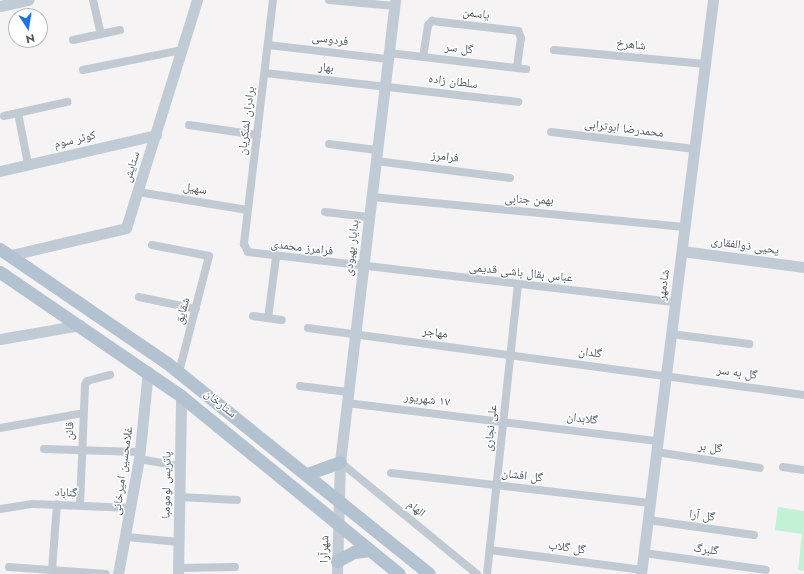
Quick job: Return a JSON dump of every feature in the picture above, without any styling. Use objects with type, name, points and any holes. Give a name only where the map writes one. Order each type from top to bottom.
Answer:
[{"type":"main road","points":[[0,6],[25,0]]},
{"type":"main road","name":"ستایش","points":[[5,252],[123,231],[138,192],[197,0]]},
{"type":"main road","name":"شادمهر","points":[[641,572],[713,0]]},
{"type":"main road","name":"بدایار بهبودی","points":[[339,500],[340,462],[395,3]]},
{"type":"main road","name":"کوثر سوم","points":[[0,171],[156,135]]},
{"type":"main road","name":"یحیی ذوالفقاری","points":[[682,251],[804,267]]},
{"type":"main road","name":"ستارخان","points":[[5,252],[179,372],[429,574]]},
{"type":"main road","name":"ستارخان","points":[[0,272],[148,370],[399,574]]},
{"type":"main road","points":[[0,339],[80,325]]},
{"type":"main road","name":"غلامحسین امیرخانی","points":[[118,574],[127,537],[140,455],[148,370]]},
{"type":"main road","name":"پاتریس لومومبا","points":[[178,571],[181,396]]},
{"type":"main road","points":[[307,474],[340,462]]},
{"type":"main road","name":"شهرآرا","points":[[337,568],[339,500]]},
{"type":"main road","points":[[337,568],[354,552],[370,550]]},
{"type":"street","points":[[93,0],[100,34]]},
{"type":"street","name":"برادران لشکریان","points":[[244,244],[273,0]]},
{"type":"street","points":[[329,0],[395,3]]},
{"type":"street","name":"یاسمن","points":[[423,57],[428,25],[432,21],[518,31],[520,38],[517,68]]},
{"type":"street","points":[[73,40],[120,30]]},
{"type":"street","name":"فردوسی","points":[[268,44],[389,56]]},
{"type":"street","points":[[83,70],[181,50]]},
{"type":"street","name":"شاهرخ","points":[[554,50],[705,64]]},
{"type":"street","name":"گل سر","points":[[389,56],[423,57],[526,69]]},
{"type":"street","name":"بهار","points":[[264,73],[385,86]]},
{"type":"street","name":"سلطان زاده","points":[[385,86],[518,102]]},
{"type":"street","points":[[4,116],[67,102]]},
{"type":"street","points":[[18,113],[28,164]]},
{"type":"street","points":[[188,125],[257,135]]},
{"type":"street","name":"محمدرضا ابوترابی","points":[[551,132],[694,149]]},
{"type":"street","name":"فرامرز","points":[[329,144],[377,156],[510,178]]},
{"type":"street","name":"سهیل","points":[[138,192],[248,210]]},
{"type":"street","name":"بهمن جنابی","points":[[372,197],[685,227]]},
{"type":"street","points":[[325,212],[369,216]]},
{"type":"street","name":"فرامرز محمدی","points":[[244,244],[248,252],[276,257],[363,267]]},
{"type":"street","name":"شقایق","points":[[152,245],[209,256],[179,372]]},
{"type":"street","points":[[268,318],[276,257]]},
{"type":"street","name":"عباس بقال باشی قدیمی","points":[[363,267],[675,302]]},
{"type":"street","name":"علی نجاری","points":[[487,574],[518,285]]},
{"type":"street","points":[[139,297],[196,309]]},
{"type":"street","points":[[253,316],[282,320]]},
{"type":"street","name":"مهاجر","points":[[308,328],[511,355]]},
{"type":"street","points":[[671,334],[749,344]]},
{"type":"street","name":"گلدان","points":[[511,355],[666,374]]},
{"type":"street","name":"گل به سر","points":[[666,374],[804,395]]},
{"type":"street","name":"قائن","points":[[80,505],[83,413],[86,383],[110,375]]},
{"type":"street","name":"١٧ شهریور","points":[[300,386],[348,397],[504,422]]},
{"type":"street","points":[[0,428],[83,413]]},
{"type":"street","name":"گلابدان","points":[[504,422],[658,440]]},
{"type":"street","points":[[44,449],[82,450],[140,455],[180,466]]},
{"type":"street","name":"گل بر","points":[[656,452],[760,468]]},
{"type":"street","name":"الهام","points":[[340,462],[477,574]]},
{"type":"street","points":[[783,467],[804,470]]},
{"type":"street","name":"گل افشان","points":[[392,473],[650,503]]},
{"type":"street","points":[[180,497],[237,500]]},
{"type":"street","name":"گناباد","points":[[0,509],[33,504],[132,508]]},
{"type":"street","points":[[52,570],[57,504]]},
{"type":"street","name":"گل آرا","points":[[648,520],[754,535]]},
{"type":"street","points":[[127,537],[179,542]]},
{"type":"street","name":"گل گلاب","points":[[490,550],[641,572]]},
{"type":"street","name":"گلبرگ","points":[[644,553],[766,570]]},
{"type":"street","points":[[10,567],[106,574]]},
{"type":"street","points":[[178,571],[235,567]]},
{"type":"green space","points":[[778,507],[804,511],[804,571],[798,570],[802,534],[775,530]]}]
